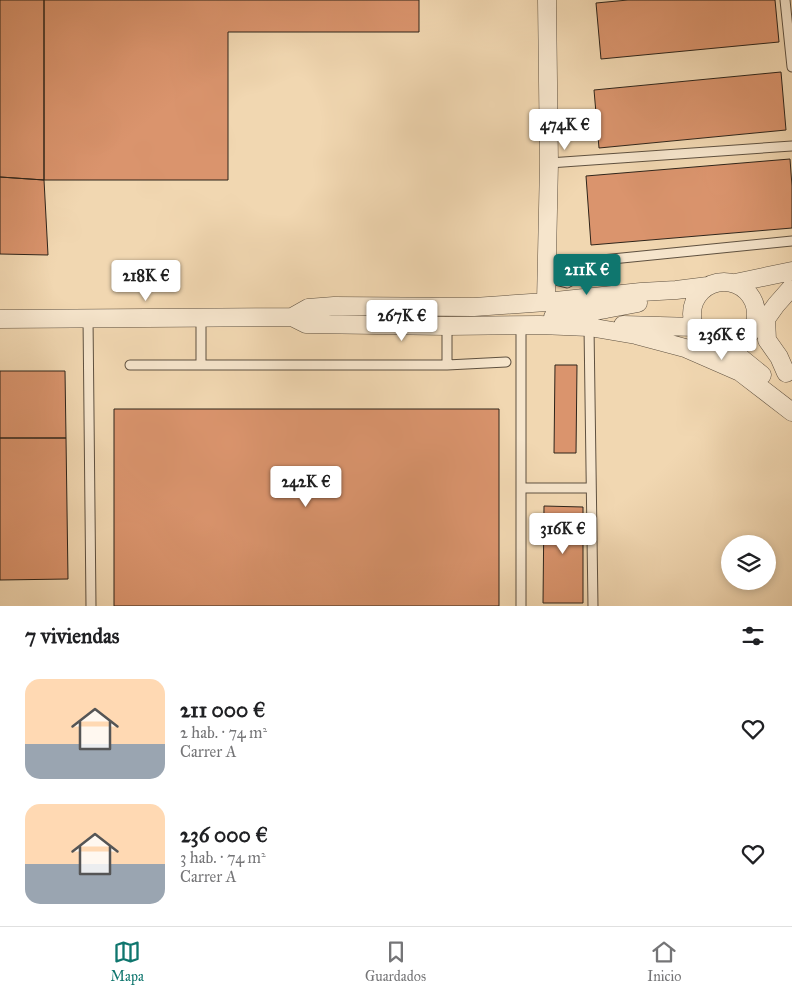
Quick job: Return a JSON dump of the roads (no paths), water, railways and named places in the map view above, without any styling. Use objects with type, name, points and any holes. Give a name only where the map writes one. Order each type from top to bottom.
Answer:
[{"type":"street","points":[[546,302],[549,163],[547,0]]},
{"type":"street","points":[[792,282],[717,282],[699,293],[694,304],[692,316],[695,327],[704,339],[730,350],[768,380],[792,405]]},
{"type":"street","points":[[757,312],[771,297],[792,282]]},
{"type":"street","points":[[789,375],[767,340],[766,319],[792,282]]},
{"type":"street","points":[[717,345],[731,345],[744,340],[753,330],[756,321],[757,312],[754,300],[746,290],[736,283]]},
{"type":"street","points":[[292,317],[308,308],[334,306],[474,307],[708,286]]},
{"type":"street","points":[[521,325],[524,319],[565,316],[606,309],[652,300],[676,290]]},
{"type":"street","points":[[0,319],[292,317],[306,324],[540,325],[592,328],[636,335],[693,351],[740,372],[792,412]]},
{"type":"street","points":[[592,328],[622,324],[695,327]]},
{"type":"street","points":[[753,330],[765,351],[789,375]]},
{"type":"lane","points":[[785,0],[792,67]]},
{"type":"lane","points":[[549,163],[792,146]]},
{"type":"lane","points":[[548,278],[567,283],[580,276],[586,263],[592,261],[792,242]]},
{"type":"lane","points":[[88,318],[91,606]]},
{"type":"lane","points":[[201,318],[201,365]]},
{"type":"lane","points":[[520,606],[521,325]]},
{"type":"lane","points":[[447,326],[447,364]]},
{"type":"lane","points":[[592,328],[591,488],[593,606]]},
{"type":"lane","points":[[130,365],[447,364],[506,362]]},
{"type":"lane","points":[[521,488],[591,488]]}]
